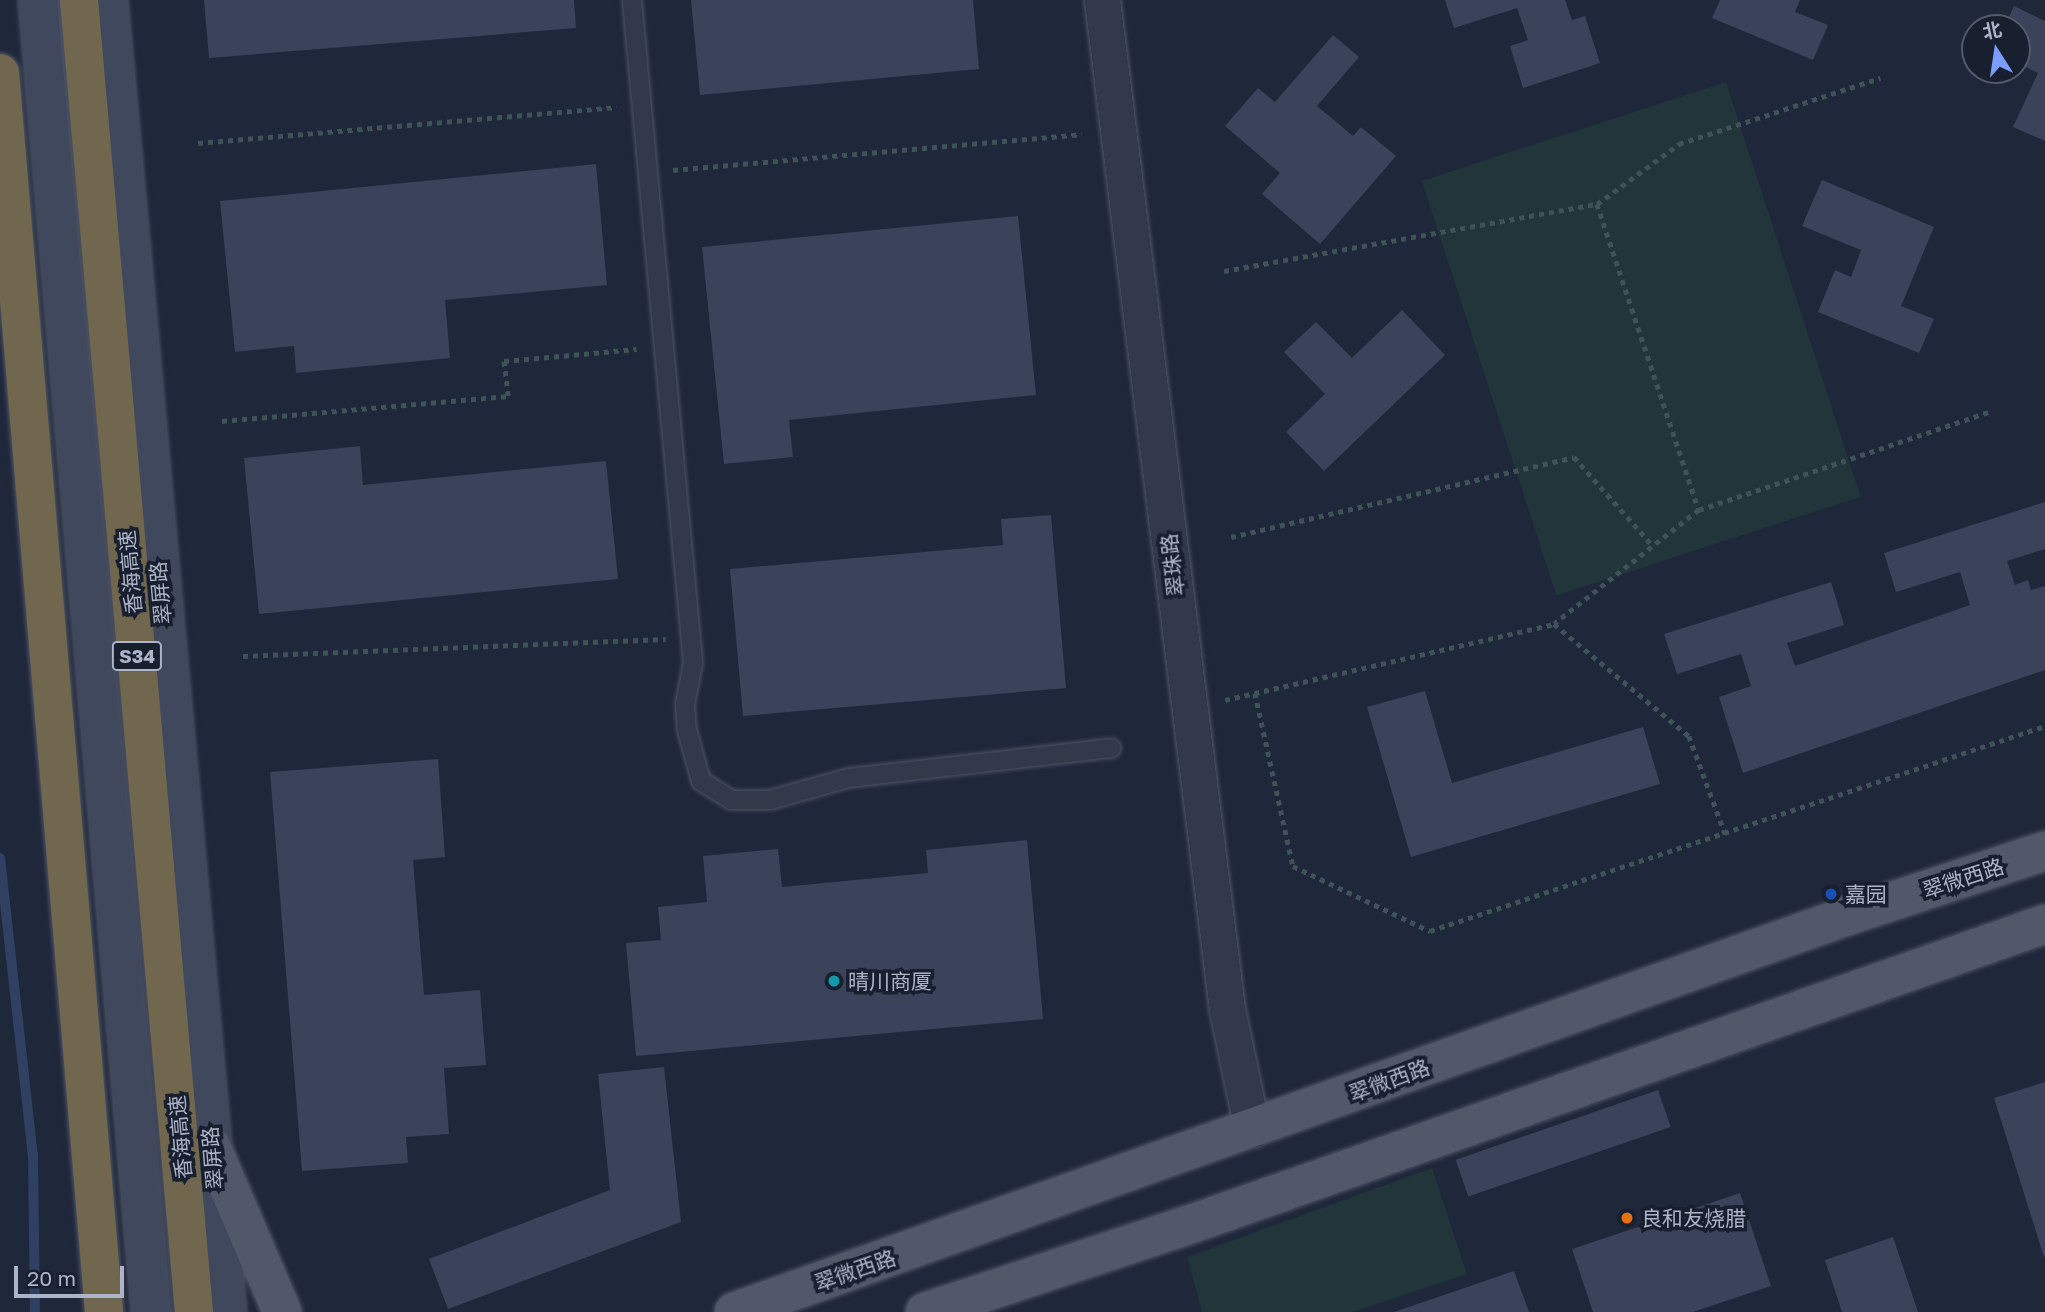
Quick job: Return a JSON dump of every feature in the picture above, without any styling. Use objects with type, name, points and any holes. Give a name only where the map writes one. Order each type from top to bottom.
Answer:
[{"type":"highway","name":"香海高速","points":[[79,0],[194,1312]]},
{"type":"highway","points":[[0,73],[104,1312]]},
{"type":"main road","points":[[38,0],[152,1312]]},
{"type":"main road","name":"翠屏路","points":[[108,0],[227,1312]]},
{"type":"main road","name":"翠微西路","points":[[734,1312],[1847,916],[2045,851]]},
{"type":"main road","points":[[925,1312],[1182,1227],[2045,924]]},
{"type":"main road","points":[[211,1146],[282,1312]]},
{"type":"street","name":"翠珠路","points":[[1101,0],[1227,1009],[1252,1129]]},
{"type":"lane","points":[[632,0],[691,638],[687,730],[701,781],[732,800],[770,800],[849,778],[1111,748]]},
{"type":"path","points":[[1224,271],[1597,204],[1679,144],[1880,78]]},
{"type":"path","points":[[198,143],[642,105]]},
{"type":"path","points":[[648,172],[1081,134]]},
{"type":"path","points":[[1597,204],[1699,510]]},
{"type":"path","points":[[222,421],[508,396],[505,361],[664,347]]},
{"type":"path","points":[[1190,709],[1554,624],[1699,510],[1992,411]]},
{"type":"path","points":[[1231,537],[1574,457],[1653,546]]},
{"type":"path","points":[[1554,624],[1689,736],[1726,836]]},
{"type":"path","points":[[243,656],[691,638]]},
{"type":"path","points":[[1255,693],[1293,866],[1430,932],[1726,836],[2045,726]]},
{"type":"shaded area","points":[[1726,82],[1861,497],[1556,596],[1422,181]]},
{"type":"shaded area","points":[[1432,1168],[1467,1274],[1352,1312],[1202,1312],[1187,1257]]},
{"type":"building","points":[[204,0],[574,0],[576,28],[209,58]]},
{"type":"building","points":[[691,0],[973,0],[979,69],[700,95]]},
{"type":"building","points":[[1445,0],[1565,0],[1572,20],[1585,16],[1600,63],[1523,88],[1510,46],[1528,40],[1517,8],[1454,28]]},
{"type":"building","points":[[1720,0],[1800,0],[1795,12],[1828,25],[1813,60],[1712,18]]},
{"type":"building","points":[[2014,6],[2031,14],[2010,14]]},
{"type":"building","points":[[2031,14],[2045,21],[2045,141],[2013,127],[2038,73],[2031,70]]},
{"type":"building","points":[[1333,35],[1359,57],[1317,106],[1353,136],[1361,127],[1396,156],[1320,244],[1262,194],[1280,173],[1225,126],[1258,88],[1275,102]]},
{"type":"building","points":[[596,164],[607,285],[445,300],[450,358],[296,373],[294,346],[235,352],[220,201]]},
{"type":"building","points":[[1822,180],[1934,227],[1901,306],[1934,319],[1919,353],[1818,312],[1835,270],[1851,277],[1861,250],[1802,226]]},
{"type":"building","points":[[1018,216],[1036,395],[789,420],[793,457],[724,464],[702,247]]},
{"type":"building","points":[[1402,310],[1445,355],[1324,471],[1286,432],[1325,394],[1284,352],[1316,322],[1352,358]]},
{"type":"building","points":[[360,446],[363,485],[606,461],[618,579],[259,614],[244,458]]},
{"type":"building","points":[[2045,502],[2045,549],[2007,561],[2015,585],[2028,580],[2031,590],[2045,586],[2045,670],[1743,773],[1719,697],[1751,686],[1741,654],[1677,674],[1664,634],[1831,582],[1844,625],[1787,643],[1795,666],[1970,605],[1960,572],[1896,592],[1884,553]]},
{"type":"building","points":[[1051,515],[1066,688],[743,716],[730,569],[1003,545],[1001,519]]},
{"type":"building","points":[[1425,691],[1452,783],[1643,727],[1660,784],[1411,857],[1367,707]]},
{"type":"building","points":[[438,759],[445,857],[413,860],[424,995],[480,990],[486,1065],[444,1068],[449,1134],[406,1137],[408,1163],[302,1171],[270,772]]},
{"type":"building","name":"晴川商厦","points":[[1027,840],[1043,1019],[636,1056],[626,943],[661,940],[658,907],[707,902],[703,856],[778,849],[782,887],[928,873],[926,850]]},
{"type":"building","points":[[664,1067],[681,1222],[448,1309],[429,1259],[610,1190],[598,1074]]},
{"type":"building","points":[[2045,1082],[2045,1257],[2044,1257],[1994,1098]]},
{"type":"building","points":[[1658,1090],[1671,1127],[1468,1197],[1456,1160]]},
{"type":"building","points":[[1740,1193],[1771,1286],[1693,1312],[1593,1312],[1572,1249]]},
{"type":"building","points":[[1893,1237],[1918,1312],[1842,1312],[1825,1260]]},
{"type":"building","points":[[1514,1271],[1529,1312],[1394,1312]]},
{"type":"waterway","points":[[0,858],[33,1155],[35,1312]]},
{"type":"place","name":"嘉园","points":[[1831,894]]},
{"type":"place","name":"晴川商厦","points":[[834,981]]},
{"type":"place","name":"良和友烧腊","points":[[1627,1218]]}]
